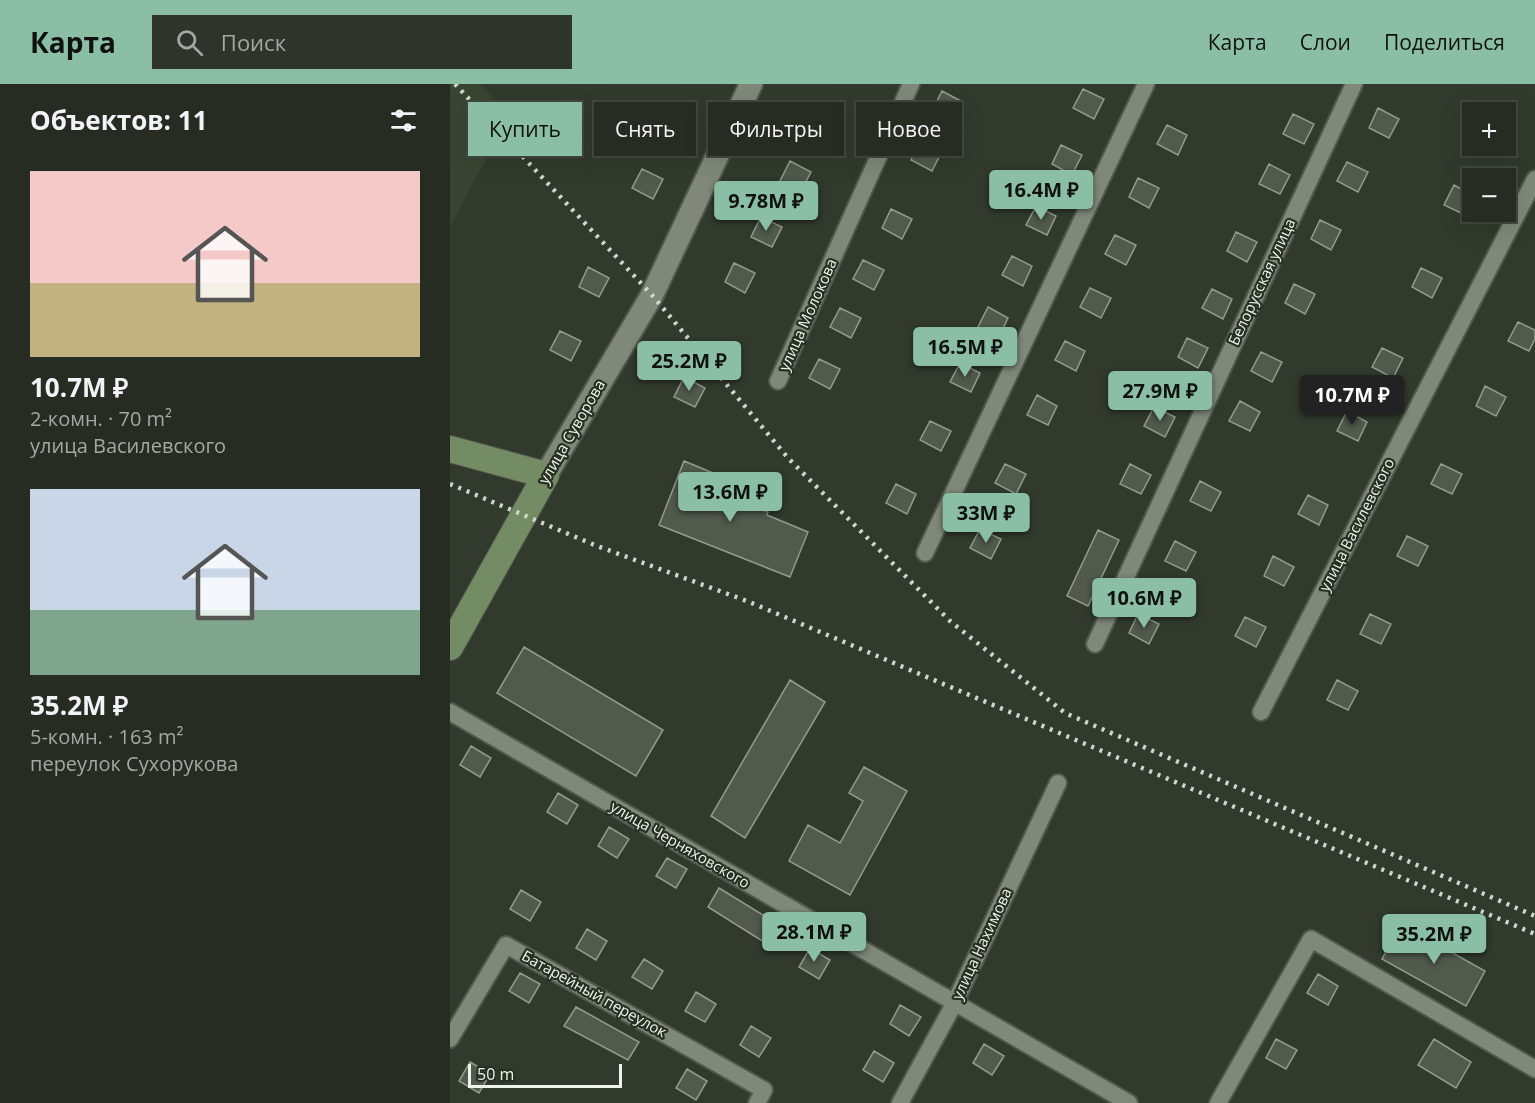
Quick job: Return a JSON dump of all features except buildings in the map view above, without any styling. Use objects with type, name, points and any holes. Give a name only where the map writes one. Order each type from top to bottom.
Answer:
[{"type":"main road","points":[[450,449],[546,475]]},
{"type":"main road","name":"улица Суворова","points":[[450,647],[546,475]]},
{"type":"street","name":"улица Суворова","points":[[546,475],[652,295],[752,84]]},
{"type":"street","name":"улица Молокова","points":[[778,381],[911,84]]},
{"type":"street","points":[[925,553],[1146,84]]},
{"type":"street","name":"Белорусская улица","points":[[1095,644],[1354,84]]},
{"type":"street","name":"улица Василевского","points":[[1261,712],[1535,179]]},
{"type":"street","name":"улица Черняховского","points":[[450,712],[1129,1103]]},
{"type":"street","name":"улица Нахимова","points":[[900,1103],[954,1004],[1058,783]]},
{"type":"street","points":[[1218,1103],[1311,939],[1535,1069]]},
{"type":"street","name":"Батарейный переулок","points":[[450,1039],[506,945],[764,1090],[757,1103]]},
{"type":"shaded area","points":[[450,84],[480,84],[496,102],[468,102],[468,156],[488,156],[450,226]]},
{"type":"railway","points":[[455,84],[652,295],[788,458],[950,621],[1065,713],[1535,916]]},
{"type":"railway","points":[[450,484],[597,546],[747,601],[1535,934]]}]
